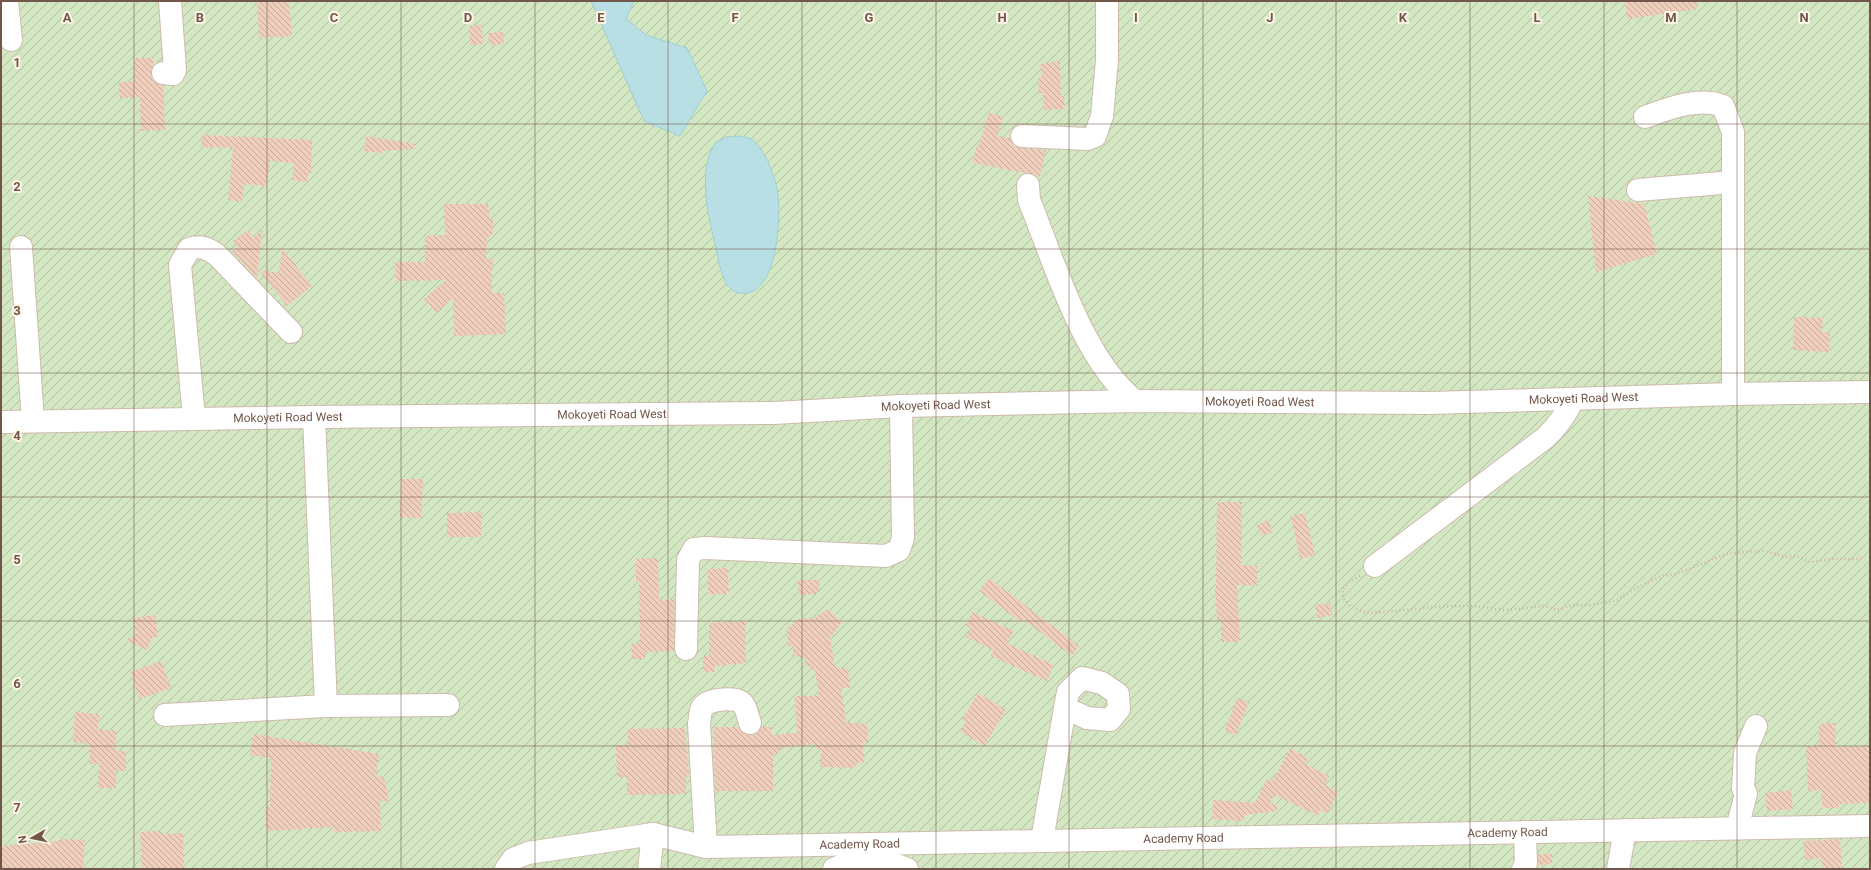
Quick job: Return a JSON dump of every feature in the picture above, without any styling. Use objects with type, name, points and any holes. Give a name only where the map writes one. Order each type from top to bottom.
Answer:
[{"type":"street","points":[[7,1],[11,40]]},
{"type":"street","points":[[163,73],[173,74],[175,70],[170,1]]},
{"type":"street","points":[[1022,136],[1088,138],[1095,136],[1102,116],[1108,60],[1107,1]]},
{"type":"street","points":[[1645,117],[1670,108],[1690,104],[1710,103],[1723,106],[1733,132],[1733,394]]},
{"type":"street","points":[[1638,190],[1734,182]]},
{"type":"street","points":[[1028,185],[1029,200],[1079,323],[1100,360],[1123,391],[1135,400]]},
{"type":"street","points":[[194,418],[180,265],[189,249],[195,246],[205,247],[216,255],[291,332]]},
{"type":"street","points":[[21,247],[33,421]]},
{"type":"street","name":"Mokoyeti Road West","points":[[1,422],[314,416],[774,413],[901,406],[1135,400],[1430,403],[1733,394],[1870,392]]},
{"type":"street","points":[[1375,566],[1545,438],[1565,417],[1573,399]]},
{"type":"street","points":[[686,649],[688,560],[694,550],[705,548],[879,556],[886,556],[899,550],[903,538],[901,406]]},
{"type":"street","points":[[314,416],[326,706]]},
{"type":"street","points":[[706,847],[699,724],[702,708],[705,704],[710,702],[734,700],[743,705],[750,722]]},
{"type":"street","points":[[165,715],[326,706],[448,705]]},
{"type":"street","points":[[1042,840],[1065,708]]},
{"type":"street","points":[[1737,828],[1746,794],[1743,788],[1745,752],[1756,726]]},
{"type":"street","name":"Academy Road","points":[[506,869],[513,859],[528,853],[653,834],[706,847],[1870,826]]},
{"type":"street","points":[[1618,869],[1625,830]]},
{"type":"street","points":[[1523,869],[1526,862],[1525,832]]},
{"type":"street","points":[[649,869],[653,834]]},
{"type":"street","points":[[834,869],[848,862],[871,861],[900,866],[907,869]]},
{"type":"path","points":[[1375,566],[1349,582],[1343,589],[1344,598],[1351,606],[1364,612],[1380,613],[1396,610],[1446,606],[1474,606],[1503,610],[1545,606],[1557,610],[1573,605],[1591,605],[1617,600],[1638,587],[1662,576],[1676,574],[1729,553],[1755,551],[1771,552],[1786,556],[1796,556],[1811,562],[1831,559],[1861,559]]},
{"type":"green space","points":[[1,1],[1870,1],[1870,869],[1,869]]},
{"type":"water","points":[[591,1],[634,1],[626,19],[646,35],[687,48],[707,91],[680,136],[644,121]]},
{"type":"water","points":[[740,136],[750,138],[756,143],[761,149],[773,173],[777,190],[779,222],[774,255],[769,271],[762,284],[752,291],[740,293],[733,291],[728,287],[722,274],[709,215],[705,184],[709,155],[715,143],[726,137]]},
{"type":"building","points":[[257,1],[289,1],[292,36],[259,38]]},
{"type":"building","points":[[1625,1],[1698,1],[1698,9],[1627,19]]},
{"type":"building","points":[[482,25],[483,44],[470,45],[469,26]]},
{"type":"building","points":[[503,32],[504,44],[489,45],[488,33]]},
{"type":"building","points":[[134,58],[153,58],[151,78],[154,82],[163,86],[165,130],[141,131],[140,97],[120,98],[119,82],[134,82]]},
{"type":"building","points":[[1060,61],[1061,96],[1064,96],[1065,109],[1044,110],[1043,93],[1038,93],[1039,76],[1042,76],[1040,64]]},
{"type":"building","points":[[989,113],[1003,117],[997,136],[1010,138],[1015,146],[1021,148],[1046,150],[1040,176],[973,163],[976,147],[978,147]]},
{"type":"building","points":[[202,135],[312,140],[311,174],[308,174],[307,182],[292,180],[294,163],[270,161],[267,186],[244,184],[242,202],[228,200],[233,148],[201,147]]},
{"type":"building","points":[[366,136],[415,144],[414,149],[383,151],[383,153],[364,151]]},
{"type":"building","points":[[1588,196],[1644,204],[1657,254],[1596,272]]},
{"type":"building","points":[[444,204],[488,204],[489,217],[493,220],[493,234],[487,238],[486,259],[493,259],[491,293],[504,293],[506,334],[454,336],[453,298],[436,313],[424,299],[446,280],[396,281],[395,262],[425,262],[425,236],[445,235]]},
{"type":"building","points":[[248,230],[254,238],[262,230],[257,279],[232,251],[238,247],[233,241]]},
{"type":"building","points":[[282,248],[312,286],[287,306],[259,270],[279,273]]},
{"type":"building","points":[[1794,317],[1823,318],[1822,332],[1830,332],[1829,352],[1793,350]]},
{"type":"building","points":[[401,479],[423,479],[421,518],[400,517]]},
{"type":"building","points":[[1217,502],[1242,502],[1241,565],[1257,566],[1257,585],[1237,585],[1240,642],[1221,642],[1221,619],[1217,620],[1215,589]]},
{"type":"building","points":[[482,512],[481,537],[447,537],[447,513]]},
{"type":"building","points":[[1305,513],[1315,555],[1300,559],[1291,516]]},
{"type":"building","points":[[1268,520],[1273,532],[1262,536],[1257,525]]},
{"type":"building","points":[[658,558],[659,600],[675,599],[674,651],[645,652],[645,659],[632,659],[631,644],[640,643],[639,582],[636,582],[636,559]]},
{"type":"building","points":[[728,568],[729,594],[708,594],[708,569]]},
{"type":"building","points":[[989,578],[1079,646],[1073,654],[1069,654],[1023,619],[1021,622],[979,591]]},
{"type":"building","points":[[798,580],[819,580],[820,589],[816,594],[799,595]]},
{"type":"building","points":[[1330,603],[1332,615],[1318,618],[1315,605]]},
{"type":"building","points":[[828,609],[842,622],[830,638],[835,667],[848,669],[850,688],[841,688],[846,722],[867,724],[868,742],[862,743],[865,762],[857,763],[854,768],[820,767],[821,750],[816,749],[816,744],[780,748],[780,753],[773,753],[773,791],[715,791],[713,727],[738,727],[742,732],[748,735],[754,735],[761,727],[771,727],[771,735],[797,733],[795,696],[819,696],[815,670],[810,669],[811,666],[805,666],[805,658],[793,656],[793,646],[788,646],[787,628],[797,619],[815,618]]},
{"type":"building","points":[[972,612],[1014,631],[1006,643],[1054,665],[1047,681],[991,656],[993,650],[966,637],[971,628],[966,625]]},
{"type":"building","points":[[155,615],[158,637],[152,638],[147,650],[125,640],[136,635],[133,618]]},
{"type":"building","points":[[745,621],[746,663],[715,666],[715,672],[703,672],[703,656],[709,656],[709,623]]},
{"type":"building","points":[[161,661],[171,688],[140,699],[130,672]]},
{"type":"building","points":[[978,693],[1006,710],[984,746],[960,731],[966,722],[962,719]]},
{"type":"building","points":[[1237,698],[1249,702],[1236,735],[1225,731]]},
{"type":"building","points":[[75,712],[99,714],[98,730],[116,730],[116,751],[126,751],[126,771],[116,771],[116,788],[98,788],[99,764],[90,764],[90,744],[73,742]]},
{"type":"building","points":[[1835,723],[1836,747],[1870,746],[1870,803],[1839,804],[1839,808],[1822,808],[1821,790],[1808,791],[1806,746],[1819,746],[1819,724]]},
{"type":"building","points":[[685,728],[689,777],[686,777],[686,794],[627,795],[627,777],[617,777],[616,745],[628,745],[628,729]]},
{"type":"building","points":[[253,734],[379,754],[376,776],[384,777],[389,801],[380,801],[381,831],[334,832],[334,827],[267,831],[265,807],[270,807],[271,758],[250,755]]},
{"type":"building","points":[[1290,748],[1308,758],[1305,764],[1329,776],[1325,785],[1338,792],[1327,814],[1320,810],[1318,816],[1274,795],[1270,804],[1277,804],[1277,811],[1245,815],[1244,821],[1212,819],[1213,800],[1255,803],[1267,779],[1272,782]]},
{"type":"building","points":[[1791,790],[1793,809],[1767,811],[1765,793]]},
{"type":"building","points":[[161,831],[162,834],[183,833],[184,869],[142,869],[140,832]]},
{"type":"building","points":[[60,839],[85,840],[83,869],[1,869],[1,846],[60,841]]},
{"type":"building","points":[[1840,839],[1842,868],[1823,869],[1821,858],[1805,860],[1803,841]]},
{"type":"building","points":[[1538,854],[1552,854],[1552,864],[1538,865]]}]
